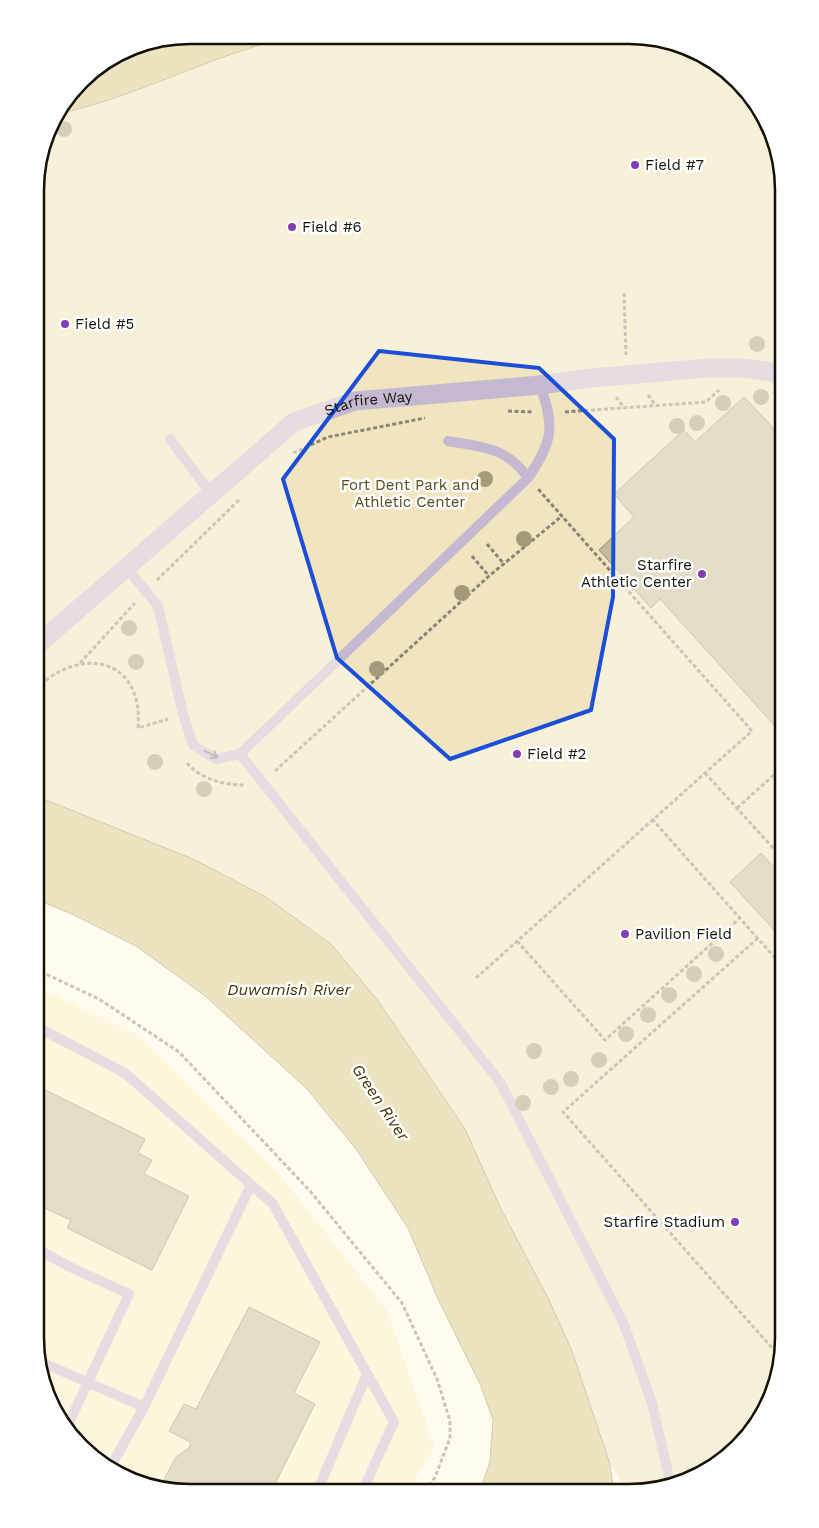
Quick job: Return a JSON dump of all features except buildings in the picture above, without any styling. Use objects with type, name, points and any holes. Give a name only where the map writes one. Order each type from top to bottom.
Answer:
[{"type":"street","name":"Starfire Way","points":[[44,639],[294,422],[355,401],[708,368],[742,368],[775,374]]},
{"type":"lane","points":[[126,567],[147,590],[158,606],[183,714],[193,745],[216,759],[240,754],[528,478],[544,455],[551,423],[550,413],[540,385]]},
{"type":"lane","points":[[170,439],[211,494]]},
{"type":"lane","points":[[448,441],[496,450],[518,463],[528,478]]},
{"type":"lane","points":[[240,754],[500,1082],[623,1322],[652,1403],[669,1478]]},
{"type":"lane","points":[[44,1031],[125,1073],[273,1204],[394,1422],[366,1484]]},
{"type":"lane","points":[[113,1462],[144,1408],[252,1185]]},
{"type":"lane","points":[[44,1253],[129,1294],[70,1421]]},
{"type":"lane","points":[[47,1364],[144,1408]]},
{"type":"lane","points":[[320,1484],[367,1374]]},
{"type":"path","points":[[506,411],[550,413],[706,402],[742,368]]},
{"type":"path","points":[[284,457],[328,437],[435,417]]},
{"type":"path","points":[[476,978],[752,731],[528,478]]},
{"type":"path","points":[[80,663],[147,590],[243,497]]},
{"type":"path","points":[[487,544],[504,564]]},
{"type":"path","points":[[472,556],[489,576]]},
{"type":"path","points":[[44,684],[68,667],[80,663],[96,664],[112,669],[127,678],[137,698],[138,728],[183,714]]},
{"type":"path","points":[[705,773],[775,850]]},
{"type":"path","points":[[737,808],[775,774]]},
{"type":"path","points":[[652,820],[775,958]]},
{"type":"path","points":[[517,941],[604,1040],[740,918]]},
{"type":"path","points":[[758,938],[564,1112],[775,1350]]},
{"type":"highlighted area","points":[[379,351],[539,368],[614,439],[613,597],[591,710],[450,759],[337,658],[283,479]]},
{"type":"shaded area","points":[[44,990],[137,1034],[280,1175],[386,1309],[435,1447],[412,1484],[190,1484],[171,1483],[134,1473],[117,1465],[101,1454],[80,1434],[68,1419],[59,1403],[52,1385],[44,1348]]},
{"type":"green space","name":"Fort Dent Park and Athletic Center","points":[[264,44],[639,44],[657,47],[694,59],[710,68],[725,80],[751,109],[760,125],[770,152],[775,190],[775,1348],[764,1394],[756,1411],[745,1427],[718,1454],[702,1465],[667,1479],[648,1483],[622,1484],[610,1464],[572,1351],[549,1300],[500,1207],[465,1129],[379,1002],[332,945],[266,897],[193,859],[44,799],[44,190],[49,152],[55,134],[66,112],[117,97],[234,53]]},
{"type":"water","points":[[264,44],[234,53],[87,107],[66,112],[87,87],[109,68],[143,52],[171,45]]},
{"type":"water","name":"Duwamish River","points":[[44,799],[193,859],[266,897],[332,945],[379,1002],[465,1129],[500,1207],[549,1300],[572,1351],[610,1464],[613,1484],[482,1484],[490,1462],[493,1420],[481,1386],[438,1299],[408,1228],[356,1149],[307,1089],[204,995],[136,946],[72,914],[44,903]]},
{"type":"place","name":"Field #7","points":[[635,165]]},
{"type":"place","name":"Field #6","points":[[292,227]]},
{"type":"place","name":"Field #5","points":[[65,324]]},
{"type":"place","name":"Starfire Athletic Center","points":[[702,574]]},
{"type":"place","name":"Field #2","points":[[517,754]]},
{"type":"place","name":"Pavilion Field","points":[[625,934]]},
{"type":"place","name":"Starfire Stadium","points":[[735,1222]]},
{"type":"water label","name":"Green River","points":[[381,1102]]}]
